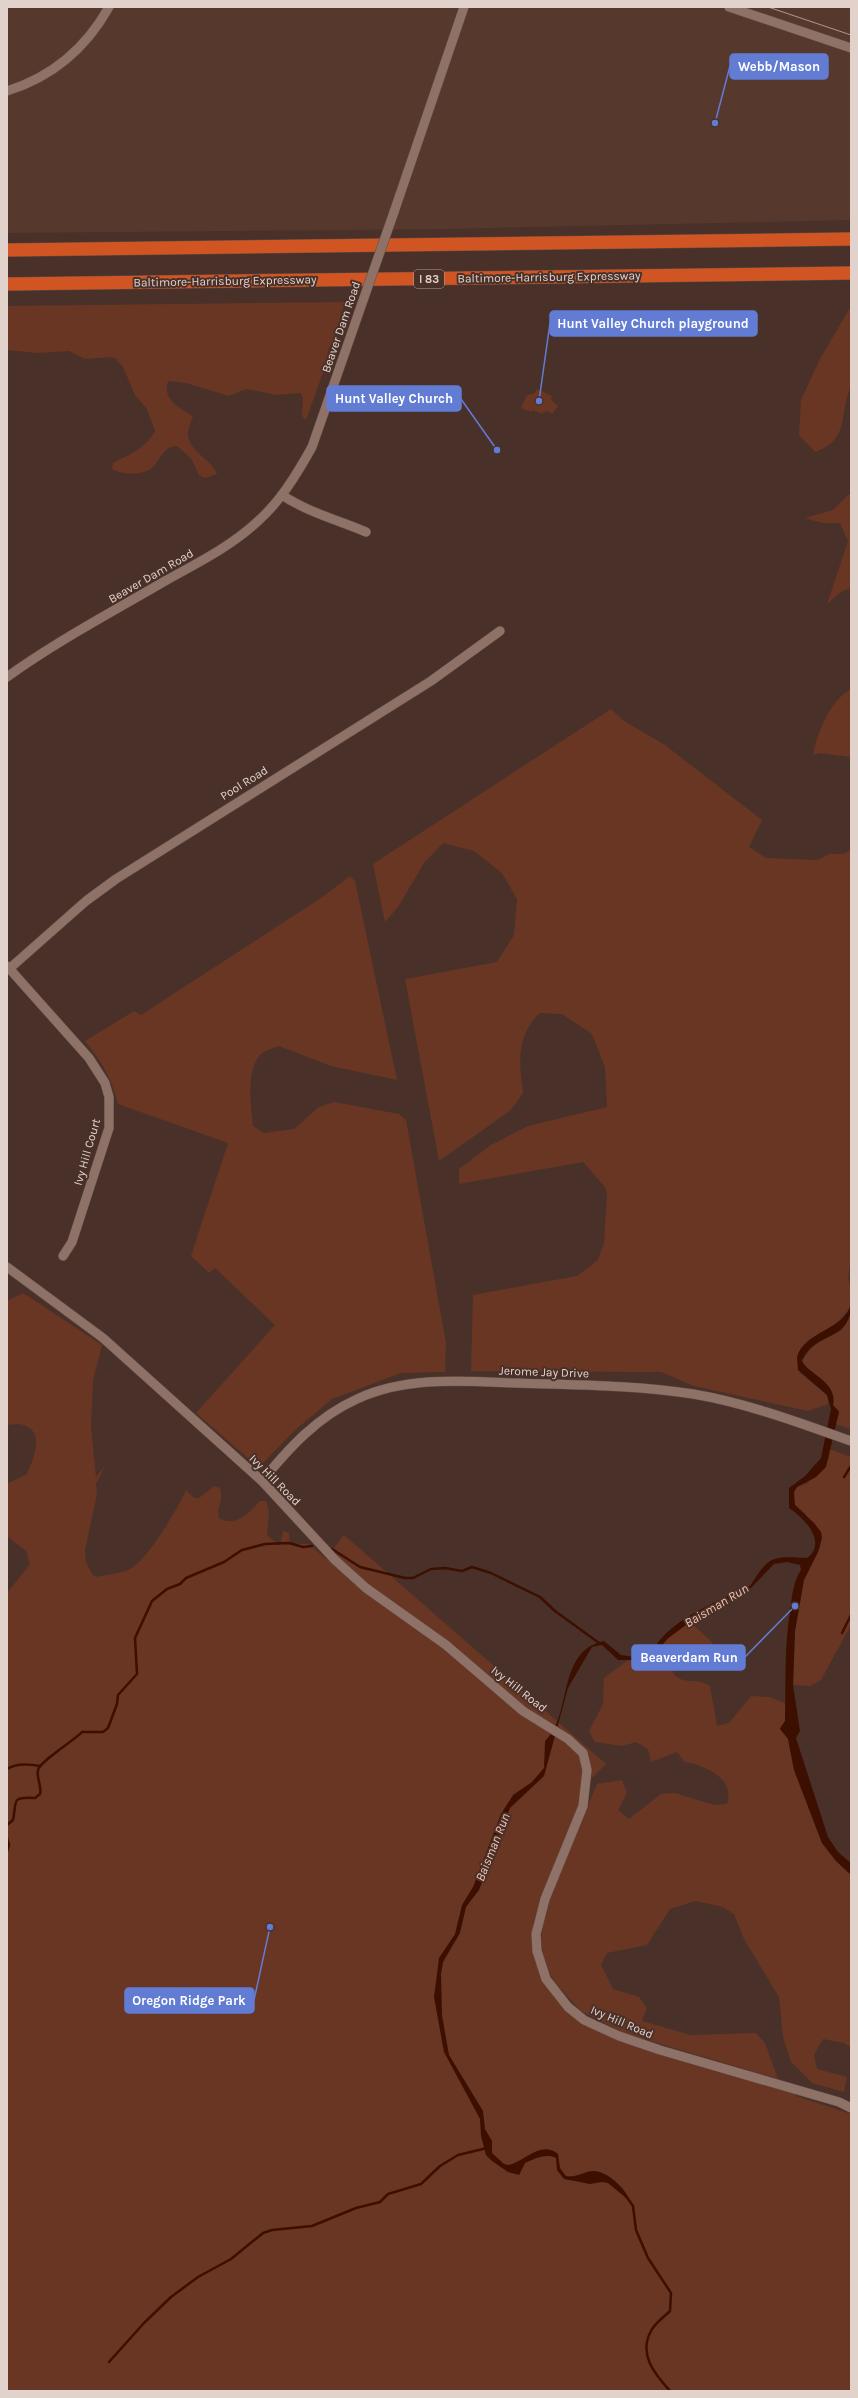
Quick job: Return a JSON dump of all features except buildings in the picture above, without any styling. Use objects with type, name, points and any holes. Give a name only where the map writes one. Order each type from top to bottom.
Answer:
[{"type":"highway","points":[[7,250],[851,239]]},
{"type":"highway","name":"Baltimore-Harrisburg Expressway","points":[[7,284],[851,273]]},
{"type":"street","points":[[7,91],[34,81],[74,54],[87,40],[109,7]]},
{"type":"street","name":"Beaver Dam Road","points":[[7,677],[56,644],[215,553],[257,522],[282,495],[312,447],[464,7]]},
{"type":"street","points":[[729,7],[851,48]]},
{"type":"street","points":[[282,495],[304,509],[333,518],[366,532]]},
{"type":"street","name":"Pool Road","points":[[8,967],[86,901],[122,875],[431,681],[500,631]]},
{"type":"street","name":"Ivy Hill Court","points":[[8,967],[89,1058],[105,1083],[109,1097],[110,1120],[104,1146],[72,1242],[63,1256]]},
{"type":"street","name":"Ivy Hill Road","points":[[7,1267],[102,1338],[262,1481],[335,1560],[366,1588],[446,1645],[523,1712],[555,1730],[577,1745],[583,1753],[587,1770],[583,1806],[545,1899],[536,1934],[541,1965],[546,1979],[556,1993],[584,2020],[619,2036],[660,2050],[839,2102],[851,2108]]},
{"type":"street","name":"Jerome Jay Drive","points":[[262,1481],[300,1437],[337,1410],[381,1390],[427,1381],[463,1381],[659,1389],[694,1394],[753,1407],[851,1441]]},
{"type":"shaded area","points":[[7,7],[851,7],[851,220],[444,229],[7,233]]},
{"type":"shaded area","points":[[346,302],[341,313],[338,332],[329,348],[325,367],[306,420],[302,416],[303,398],[301,393],[276,395],[246,389],[229,396],[186,383],[168,381],[167,393],[170,398],[182,410],[193,416],[188,433],[189,441],[217,474],[205,478],[199,475],[191,458],[177,446],[164,452],[153,467],[145,472],[125,473],[112,469],[113,463],[131,454],[142,446],[155,431],[147,409],[135,395],[123,367],[115,358],[85,359],[69,351],[38,353],[7,350],[7,306]]},
{"type":"shaded area","points":[[851,306],[851,386],[847,397],[842,425],[834,440],[826,447],[815,452],[799,435],[801,400],[820,359]]},
{"type":"shaded area","points":[[537,389],[552,396],[551,400],[558,406],[552,414],[546,411],[542,414],[533,410],[532,412],[521,408],[527,395],[535,393]]},
{"type":"shaded area","points":[[848,495],[851,495],[851,588],[842,591],[827,604],[848,541],[840,523],[822,523],[805,518],[833,510]]},
{"type":"shaded area","points":[[851,689],[851,757],[820,753],[813,755],[821,727],[831,709],[836,701]]},
{"type":"shaded area","points":[[611,709],[624,721],[665,745],[762,820],[749,847],[766,858],[818,860],[829,854],[844,854],[851,850],[851,1257],[848,1278],[851,1289],[849,1310],[834,1325],[810,1339],[798,1353],[800,1373],[827,1395],[828,1404],[808,1411],[694,1386],[661,1372],[471,1371],[473,1295],[577,1276],[598,1260],[604,1243],[607,1194],[605,1187],[583,1162],[459,1184],[459,1169],[491,1145],[528,1126],[607,1107],[605,1067],[592,1034],[562,1014],[540,1013],[532,1022],[523,1040],[520,1061],[523,1093],[511,1110],[439,1161],[405,979],[497,962],[514,935],[517,899],[502,873],[474,851],[443,843],[424,863],[398,907],[385,922],[373,864]]},
{"type":"shaded area","points":[[350,876],[355,881],[397,1080],[331,1066],[279,1046],[262,1053],[253,1068],[250,1098],[253,1126],[264,1133],[294,1129],[319,1107],[334,1102],[399,1114],[406,1120],[446,1343],[445,1372],[401,1373],[332,1399],[294,1431],[261,1465],[256,1465],[196,1413],[275,1325],[215,1268],[209,1273],[191,1256],[228,1143],[118,1104],[113,1086],[105,1070],[85,1041],[134,1011],[141,1015],[321,898]]},
{"type":"shaded area","points":[[23,1293],[102,1345],[93,1380],[91,1426],[96,1477],[105,1466],[96,1484],[97,1494],[85,1550],[86,1562],[92,1574],[96,1577],[118,1573],[126,1571],[137,1564],[145,1556],[161,1533],[186,1490],[194,1498],[199,1498],[214,1486],[220,1488],[221,1498],[218,1514],[219,1518],[225,1521],[242,1518],[260,1501],[266,1501],[269,1511],[267,1535],[280,1546],[283,1531],[289,1533],[290,1544],[309,1544],[326,1559],[344,1535],[606,1764],[582,1788],[579,1805],[534,1919],[532,1934],[533,1952],[544,1984],[564,2008],[583,2024],[795,2093],[796,2096],[851,2114],[851,2391],[7,2391],[7,1593],[30,1564],[26,1551],[7,1536],[7,1484],[27,1474],[34,1454],[36,1439],[30,1428],[21,1424],[7,1425],[7,1301]]},
{"type":"shaded area","points":[[851,1315],[851,1429],[836,1424],[839,1410],[833,1405],[831,1391],[822,1380],[805,1366],[802,1361],[814,1344],[842,1330]]},
{"type":"shaded area","points":[[829,1449],[851,1457],[851,1625],[821,1680],[810,1686],[793,1685],[795,1631],[804,1580],[821,1546],[805,1513],[794,1504],[793,1492],[797,1487],[808,1483],[829,1458]]},
{"type":"shaded area","points":[[690,1622],[712,1642],[713,1649],[704,1655],[691,1652],[681,1654],[675,1660],[673,1673],[681,1679],[705,1683],[710,1686],[717,1726],[729,1723],[751,1696],[769,1697],[785,1703],[785,1721],[780,1727],[788,1739],[794,1770],[822,1843],[836,1861],[851,1875],[851,2047],[844,2043],[823,2039],[814,2055],[817,2069],[847,2077],[844,2092],[812,2083],[791,2062],[783,2037],[779,1997],[744,1939],[734,1914],[723,1907],[696,1901],[670,1909],[647,1945],[607,1953],[601,1965],[613,1989],[639,1997],[647,2008],[642,2021],[690,2035],[756,2033],[765,2043],[778,2079],[624,2033],[581,2011],[555,1983],[545,1965],[541,1940],[545,1906],[597,1784],[622,1780],[627,1793],[618,1810],[629,1819],[661,1794],[675,1793],[714,1805],[727,1804],[728,1791],[722,1780],[711,1771],[685,1762],[677,1752],[651,1762],[648,1749],[636,1742],[622,1746],[595,1742],[589,1731],[603,1704],[604,1678],[627,1661],[636,1660],[645,1667],[653,1664],[662,1645],[672,1635]]},
{"type":"water","points":[[851,1303],[849,1316],[845,1325],[839,1331],[816,1344],[808,1351],[802,1361],[805,1366],[827,1384],[833,1397],[833,1405],[839,1412],[826,1467],[816,1477],[797,1487],[794,1492],[795,1505],[814,1523],[821,1532],[822,1538],[818,1552],[804,1580],[795,1631],[793,1685],[800,1731],[796,1738],[828,1837],[838,1852],[851,1863],[851,1875],[836,1861],[822,1843],[794,1770],[788,1739],[780,1729],[785,1721],[788,1625],[793,1589],[801,1570],[800,1565],[787,1562],[774,1564],[751,1588],[698,1616],[667,1639],[656,1653],[650,1668],[645,1667],[636,1660],[618,1660],[602,1645],[592,1647],[568,1688],[544,1776],[510,1808],[479,1890],[466,1907],[460,1933],[443,1962],[441,1974],[442,2015],[449,2055],[483,2111],[485,2129],[492,2141],[492,2153],[504,2164],[509,2165],[539,2150],[552,2150],[558,2154],[560,2168],[566,2176],[574,2176],[590,2171],[599,2172],[614,2180],[623,2189],[628,2197],[626,2198],[608,2183],[602,2182],[590,2184],[564,2179],[557,2170],[556,2158],[548,2156],[540,2157],[525,2163],[519,2175],[508,2172],[486,2155],[481,2136],[480,2119],[444,2052],[434,1997],[439,1958],[455,1934],[462,1905],[473,1887],[501,1814],[513,1795],[532,1782],[544,1768],[545,1741],[554,1730],[567,1685],[578,1657],[589,1647],[604,1641],[621,1655],[648,1659],[659,1641],[668,1632],[689,1616],[750,1586],[767,1563],[778,1558],[786,1557],[807,1558],[813,1552],[815,1545],[812,1531],[795,1512],[789,1508],[789,1488],[805,1476],[821,1458],[831,1409],[827,1395],[798,1370],[797,1357],[801,1348],[808,1341],[841,1319],[847,1312]]},
{"type":"waterway","points":[[844,1477],[851,1466]]},
{"type":"waterway","points":[[7,1825],[13,1820],[15,1805],[18,1799],[35,1798],[40,1794],[38,1770],[45,1761],[82,1732],[103,1732],[108,1728],[117,1704],[118,1695],[137,1674],[135,1638],[152,1601],[167,1589],[180,1584],[186,1578],[224,1562],[242,1550],[265,1544],[289,1543],[303,1547],[312,1546]]},
{"type":"waterway","points":[[332,1549],[360,1567],[405,1578],[413,1578],[431,1569],[445,1568],[462,1571],[472,1567],[491,1573],[540,1597],[555,1611],[599,1643]]},
{"type":"waterway","points":[[842,1633],[851,1615]]},
{"type":"waterway","points":[[7,1769],[18,1765],[27,1764],[40,1766]]},
{"type":"waterway","points":[[7,1838],[9,1845],[7,1851]]},
{"type":"waterway","points":[[109,2362],[144,2323],[171,2297],[198,2277],[231,2259],[263,2233],[272,2230],[312,2226],[356,2208],[380,2202],[388,2194],[421,2184],[440,2166],[458,2155],[487,2148]]},
{"type":"waterway","name":"Baisman Run","points":[[626,2196],[633,2206],[636,2230],[648,2258],[671,2293],[670,2311],[651,2331],[647,2340],[646,2348],[650,2364],[670,2391]]},
{"type":"tram line","points":[[768,7],[851,35]]},
{"type":"place","name":"Webb/Mason","points":[[715,123]]},
{"type":"place","name":"Hunt Valley Church playground","points":[[539,401]]},
{"type":"place","name":"Hunt Valley Church","points":[[497,450]]},
{"type":"place","name":"Beaverdam Run","points":[[795,1606]]},
{"type":"place","name":"Oregon Ridge Park","points":[[270,1927]]}]
